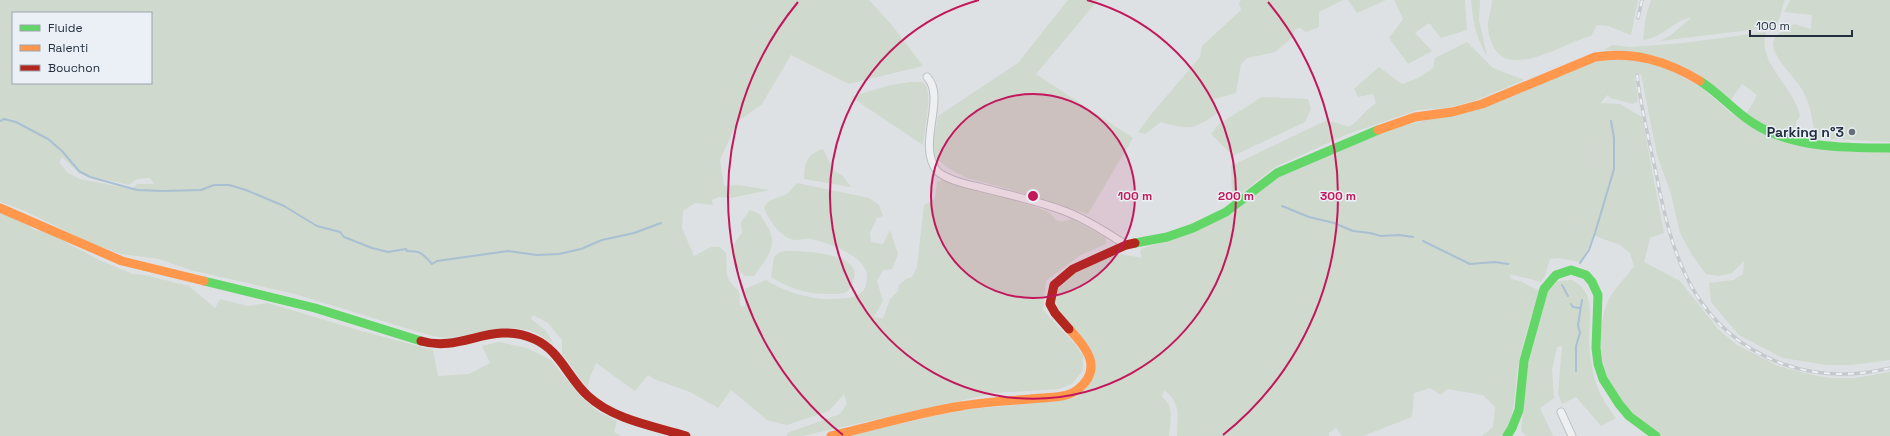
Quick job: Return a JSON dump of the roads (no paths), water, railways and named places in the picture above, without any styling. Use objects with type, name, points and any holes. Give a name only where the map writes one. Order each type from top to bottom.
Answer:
[{"type":"street","points":[[831,436],[961,406],[1054,398],[1069,395],[1077,391],[1086,381],[1091,372],[1091,362],[1088,351],[1079,339],[1060,322],[1050,304],[1054,285],[1073,269],[1126,245],[1167,236],[1193,228],[1226,212],[1277,173],[1394,123],[1415,117],[1452,112],[1482,104],[1571,66],[1607,54],[1628,54],[1680,69],[1711,89],[1746,119],[1758,126],[1788,138],[1837,146],[1890,148]]},
{"type":"street","points":[[927,77],[932,82],[934,103],[929,153],[939,172],[955,180],[1030,200],[1068,213],[1101,229],[1126,245]]},
{"type":"street","points":[[0,208],[33,221],[101,253],[122,261],[315,308],[429,343],[455,344],[485,334],[500,333],[518,334],[535,339],[550,350],[564,364],[584,392],[595,402],[616,412],[686,436]]},
{"type":"street","points":[[1507,436],[1512,430],[1517,419],[1524,363],[1544,289],[1551,278],[1559,272],[1568,270],[1577,271],[1587,276],[1593,283],[1598,293],[1595,346],[1596,357],[1605,385],[1623,411],[1656,436]]},
{"type":"street","points":[[1561,412],[1572,436]]},
{"type":"waterway","points":[[0,121],[4,119],[16,122],[48,139],[62,151],[79,171],[90,177],[137,190],[201,190],[214,185],[229,185],[246,190],[284,206],[317,226],[340,232],[344,237],[372,248],[388,252],[406,249],[407,251],[415,251],[423,255],[432,264],[437,261],[508,251],[537,255],[559,254],[581,249],[602,240],[634,233],[661,223]]},
{"type":"waterway","points":[[1580,263],[1589,250],[1614,169],[1614,138],[1611,121]]},
{"type":"waterway","points":[[1282,206],[1309,217],[1334,223],[1353,231],[1381,236],[1399,235],[1413,237]]},
{"type":"waterway","points":[[1423,241],[1470,264],[1495,262],[1508,264]]},
{"type":"waterway","points":[[1562,285],[1568,296]]},
{"type":"waterway","points":[[1576,371],[1576,346],[1580,333],[1578,325],[1582,300]]},
{"type":"waterway","points":[[1571,304],[1573,307],[1580,308]]},
{"type":"railway","points":[[1638,18],[1642,0]]},
{"type":"railway","points":[[1637,75],[1645,124],[1670,234],[1680,262],[1692,288],[1708,311],[1728,332],[1753,350],[1783,364],[1809,371],[1836,374],[1863,373],[1890,368]]},
{"type":"place","name":"Parking n°3","points":[[1852,132]]}]
